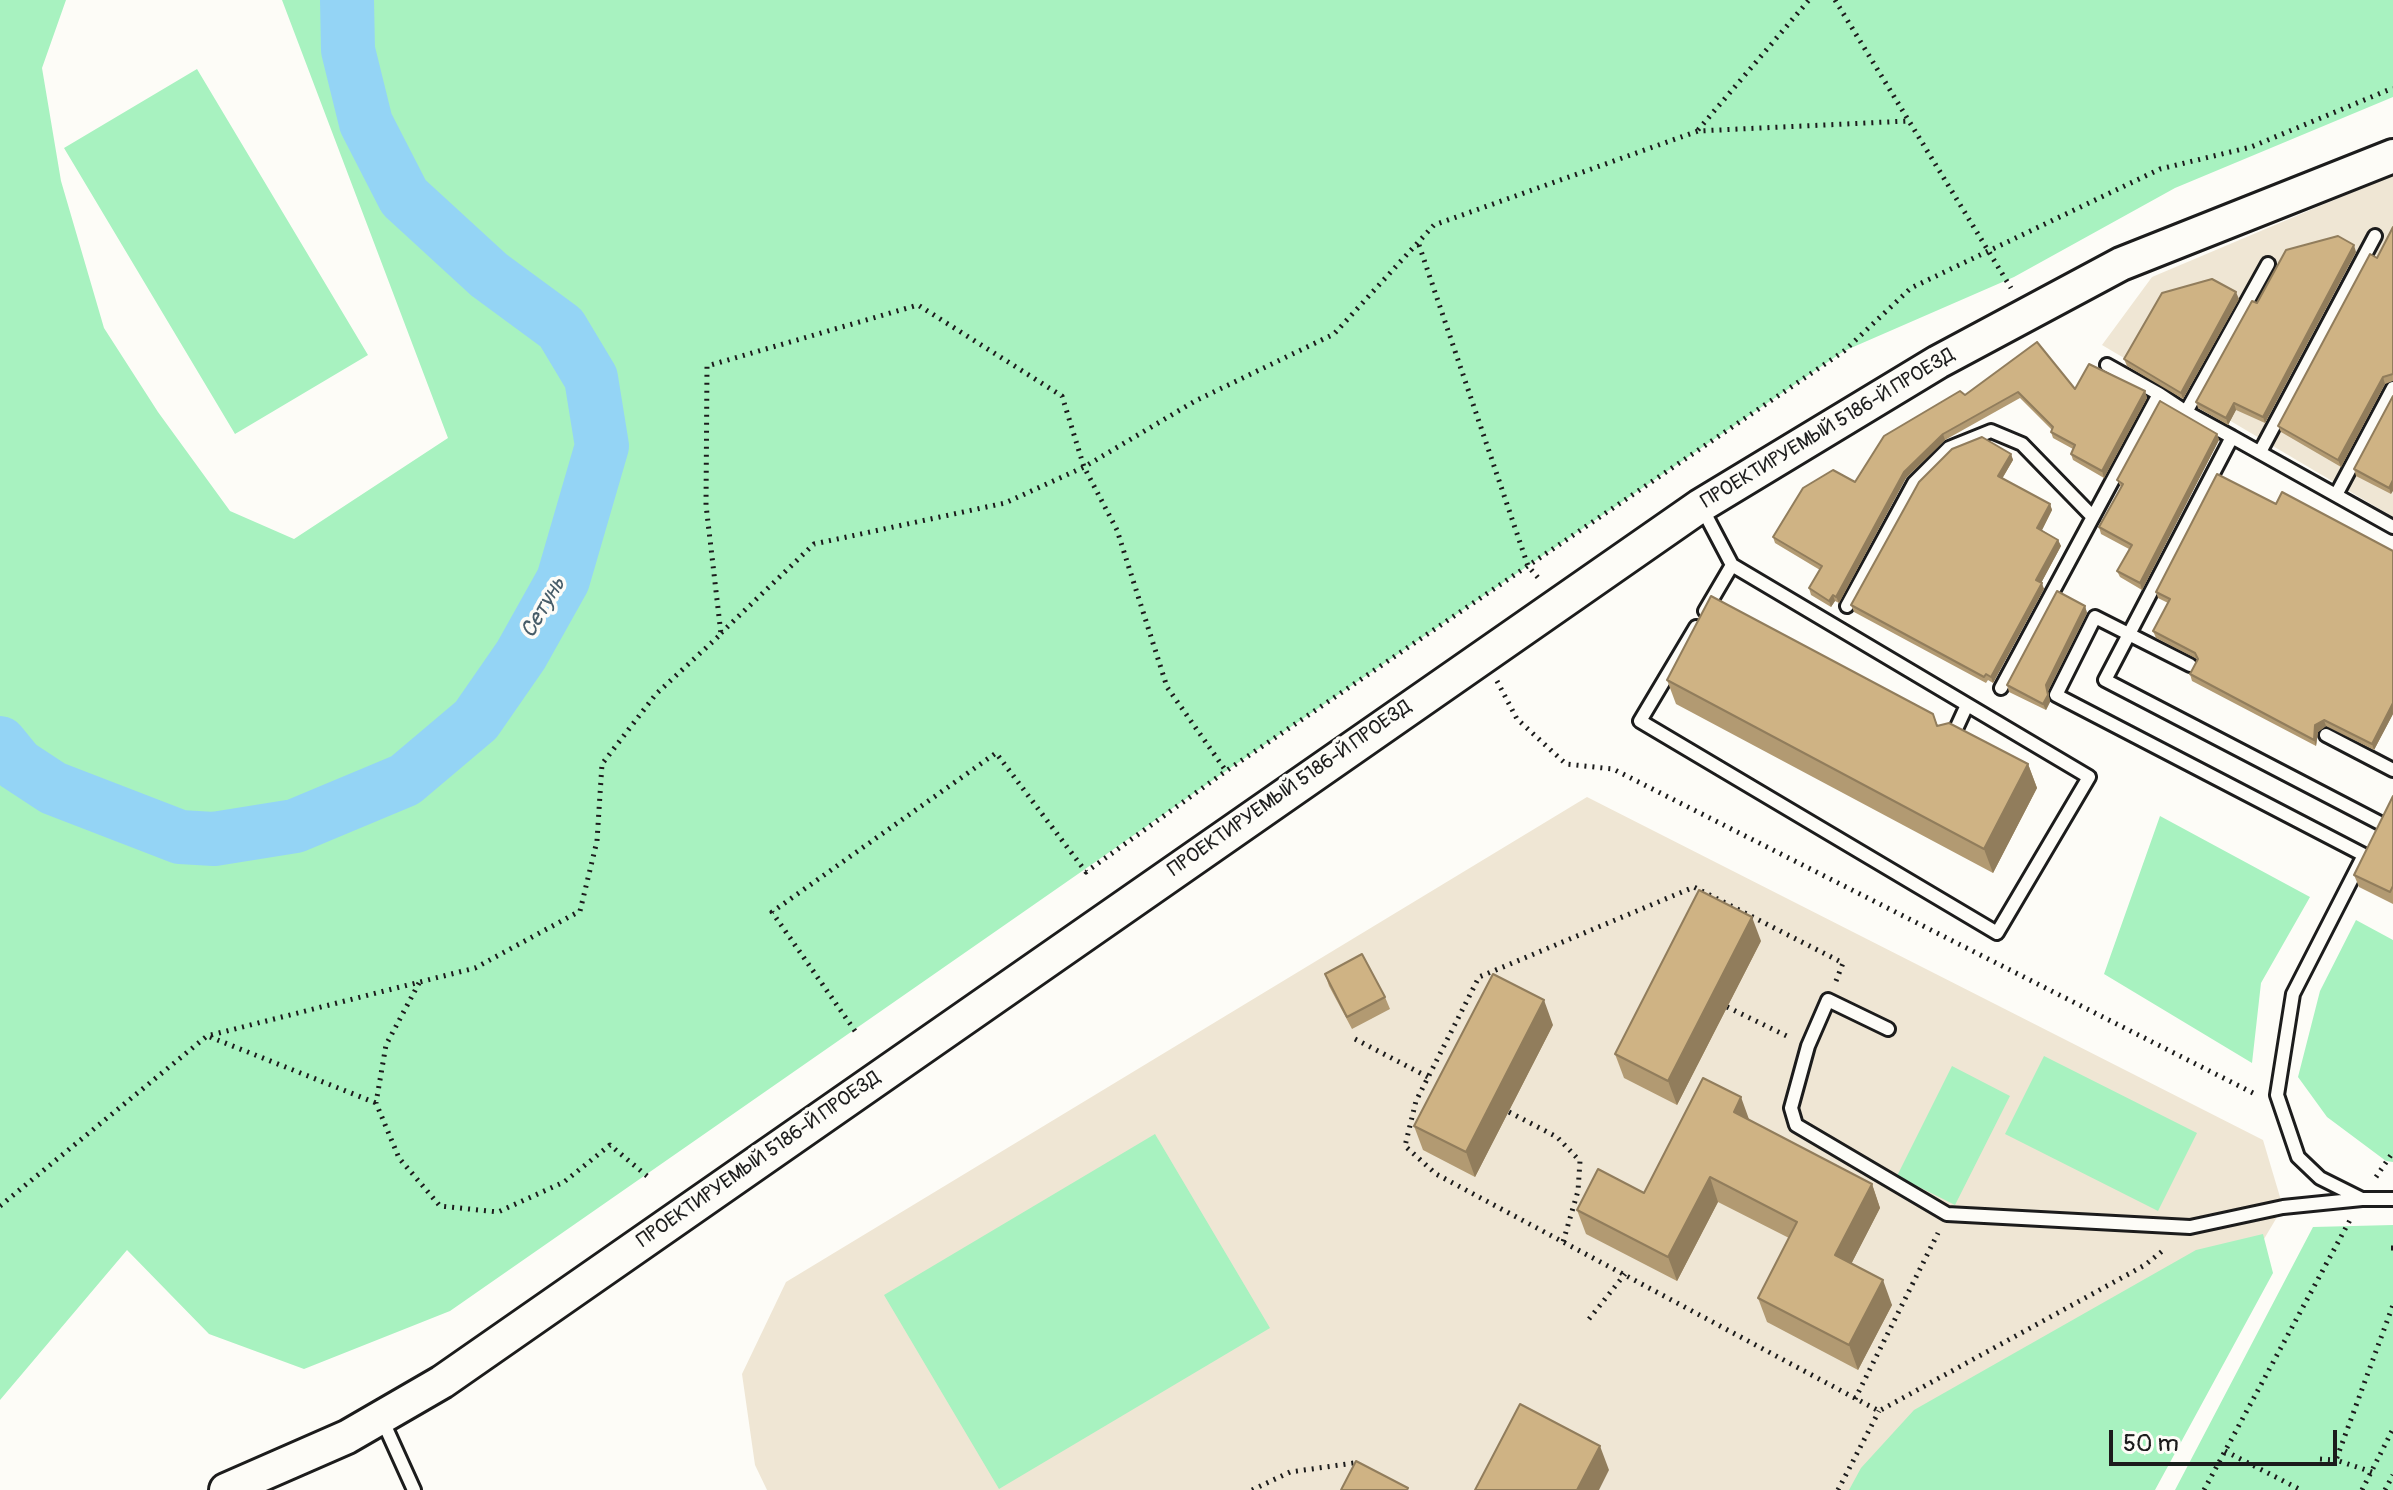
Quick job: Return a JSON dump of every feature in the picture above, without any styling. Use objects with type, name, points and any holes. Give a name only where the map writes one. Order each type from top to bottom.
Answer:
[{"type":"street","name":"ПРОЕКТИРУЕМЫЙ 5186-Й ПРОЕЗД","points":[[226,1490],[347,1437],[442,1382],[1700,506],[2026,312],[2121,264],[2393,156]]},
{"type":"lane","points":[[2260,452],[2375,236]]},
{"type":"lane","points":[[2186,412],[2268,264]]},
{"type":"lane","points":[[2107,365],[2393,527]]},
{"type":"lane","points":[[2336,495],[2393,388]]},
{"type":"lane","points":[[2001,688],[2159,394]]},
{"type":"lane","points":[[1847,606],[1914,483],[1949,448],[1991,431],[2022,444],[2093,517]]},
{"type":"lane","points":[[2232,437],[2105,680],[2372,839]]},
{"type":"lane","points":[[1700,506],[1732,565],[2089,777],[1997,933],[1640,721],[1732,565]]},
{"type":"lane","points":[[2190,665],[2095,617],[2056,695],[2372,839]]},
{"type":"lane","points":[[1950,743],[1967,705]]},
{"type":"lane","points":[[2326,735],[2393,770]]},
{"type":"lane","points":[[2362,1199],[2320,1178],[2298,1157],[2277,1095],[2293,994],[2387,811]]},
{"type":"lane","points":[[1888,1029],[1828,1000],[1808,1046],[1791,1108],[1796,1125],[1947,1214],[2190,1227],[2283,1207],[2393,1199]]},
{"type":"lane","points":[[381,1417],[414,1490]]},
{"type":"path","points":[[1698,131],[1809,0]]},
{"type":"path","points":[[1835,0],[2026,312]]},
{"type":"path","points":[[855,1031],[772,912],[996,753],[1086,872],[1226,771],[1844,351],[1911,288],[2160,169],[2251,147],[2393,88]]},
{"type":"path","points":[[0,1206],[207,1036],[475,968],[580,911],[597,841],[602,764],[656,694],[814,544],[1005,503],[1084,467],[1195,401],[1334,334],[1419,245],[1434,225],[1698,131],[1908,121]]},
{"type":"path","points":[[1419,245],[1528,566],[1558,602]]},
{"type":"path","points":[[721,634],[706,505],[707,366],[918,305],[1062,396],[1084,467],[1117,530],[1167,687],[1226,771]]},
{"type":"path","points":[[1482,655],[1517,719],[1566,764],[1613,769],[2259,1096],[2277,1095]]},
{"type":"path","points":[[1828,1000],[1843,963],[1694,887],[1479,977],[1416,1101],[1405,1146],[1436,1174],[1879,1411]]},
{"type":"path","points":[[419,982],[386,1045],[376,1103],[399,1158],[440,1206],[498,1212],[564,1182],[610,1145],[647,1176]]},
{"type":"path","points":[[1727,1007],[1808,1046]]},
{"type":"path","points":[[207,1036],[376,1103]]},
{"type":"path","points":[[1355,1039],[1428,1077]]},
{"type":"path","points":[[1509,1112],[1557,1137],[1580,1161],[1578,1191],[1563,1242]]},
{"type":"path","points":[[2204,1490],[2362,1199],[2393,1152]]},
{"type":"path","points":[[1855,1399],[1947,1214]]},
{"type":"path","points":[[1838,1490],[1879,1411],[2145,1265],[2190,1227]]},
{"type":"path","points":[[1589,1319],[1624,1274]]},
{"type":"path","points":[[2336,1460],[2393,1305]]},
{"type":"path","points":[[2362,1490],[2393,1429]]},
{"type":"path","points":[[2225,1451],[2301,1490]]},
{"type":"path","points":[[2320,1459],[2336,1460],[2372,1472]]},
{"type":"path","points":[[1252,1490],[1290,1472],[1354,1463],[1363,1468]]},
{"type":"path","points":[[2385,1490],[2393,1475]]},
{"type":"shaded area","points":[[2393,175],[2393,517],[2102,345],[2152,277]]},
{"type":"shaded area","points":[[1587,797],[2263,1140],[2283,1207],[2248,1266],[2092,1490],[767,1490],[755,1465],[742,1374],[786,1282]]},
{"type":"green space","points":[[0,0],[66,0],[42,68],[61,181],[104,328],[158,412],[230,511],[294,539],[448,438],[282,0],[2393,0],[2393,97],[2175,188],[2014,277],[1844,351],[1226,771],[450,1311],[304,1369],[209,1334],[127,1250],[0,1400]]},
{"type":"green space","points":[[197,69],[368,355],[235,434],[64,148]]},
{"type":"green space","points":[[2160,816],[2310,897],[2261,983],[2252,1063],[2104,974]]},
{"type":"green space","points":[[2356,920],[2393,940],[2393,1162],[2386,1161],[2327,1117],[2298,1077],[2320,991]]},
{"type":"green space","points":[[2044,1056],[2197,1133],[2158,1211],[2005,1134]]},
{"type":"green space","points":[[1952,1066],[2010,1096],[1955,1205],[1897,1176]]},
{"type":"green space","points":[[1155,1134],[1270,1328],[999,1489],[884,1295]]},
{"type":"green space","points":[[2393,1225],[2393,1490],[2175,1490],[2313,1227]]},
{"type":"green space","points":[[2263,1234],[2273,1273],[2155,1490],[1849,1490],[1861,1468],[1914,1410],[2196,1250]]},
{"type":"building","points":[[2393,227],[2393,374],[2383,377],[2338,460],[2278,426],[2370,254],[2377,258]]},
{"type":"building","points":[[2338,236],[2354,245],[2263,417],[2234,403],[2226,418],[2196,402],[2252,301],[2257,303],[2286,250]]},
{"type":"building","points":[[2212,279],[2236,292],[2181,393],[2124,359],[2162,293]]},
{"type":"building","points":[[2037,342],[2075,389],[2089,364],[2145,391],[2102,471],[2071,454],[2075,445],[2051,432],[2053,427],[2018,392],[1943,434],[1904,472],[1836,597],[1833,595],[1829,601],[1809,588],[1822,566],[1773,537],[1803,488],[1833,470],[1855,482],[1884,436],[1960,391],[1965,395]]},
{"type":"building","points":[[2393,396],[2393,480],[2389,488],[2354,469]]},
{"type":"building","points":[[2160,401],[2217,434],[2140,583],[2117,571],[2132,545],[2099,527],[2123,484],[2117,480]]},
{"type":"building","points":[[1982,437],[2011,454],[1998,476],[2050,504],[2037,528],[2058,540],[2036,580],[2042,583],[1991,677],[1986,674],[1984,677],[1851,605],[1919,482],[1952,449]]},
{"type":"building","points":[[2217,474],[2276,504],[2282,492],[2393,551],[2393,703],[2372,744],[2324,720],[2315,725],[2314,740],[2190,674],[2198,659],[2195,653],[2153,631],[2170,599],[2156,592]]},
{"type":"building","points":[[2057,591],[2085,606],[2046,685],[2048,695],[2043,704],[2007,685]]},
{"type":"building","points":[[1711,596],[1933,714],[1937,726],[1949,723],[2028,764],[1984,849],[1667,680]]},
{"type":"building","points":[[2393,796],[2393,886],[2390,892],[2354,875]]},
{"type":"building","points":[[1699,890],[1752,917],[1668,1081],[1615,1054]]},
{"type":"building","points":[[1362,954],[1385,997],[1347,1017],[1325,974]]},
{"type":"building","points":[[1493,974],[1544,1000],[1466,1152],[1414,1126]]},
{"type":"building","points":[[1703,1078],[1741,1097],[1734,1112],[1872,1184],[1835,1255],[1883,1280],[1849,1345],[1758,1298],[1797,1222],[1710,1177],[1668,1257],[1577,1210],[1598,1169],[1644,1193]]},
{"type":"building","points":[[1520,1404],[1600,1446],[1577,1490],[1475,1490]]},
{"type":"building","points":[[1356,1461],[1408,1488],[1407,1490],[1341,1490]]},
{"type":"waterway","name":"Сетунь","points":[[0,743],[18,765],[53,788],[180,837],[214,839],[295,826],[405,780],[476,720],[521,655],[563,580],[602,446],[591,378],[561,328],[489,275],[404,197],[366,123],[348,50],[347,0]]}]
